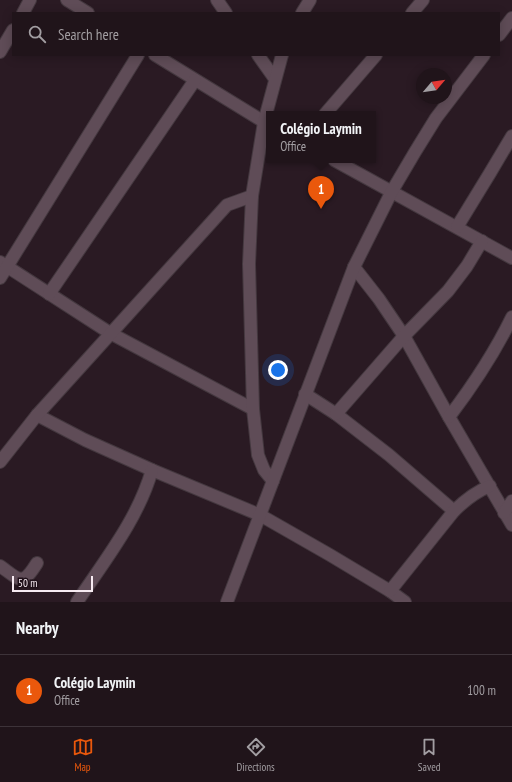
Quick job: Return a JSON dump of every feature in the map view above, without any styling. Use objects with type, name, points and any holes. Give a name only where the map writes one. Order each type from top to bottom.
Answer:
[{"type":"street","points":[[23,12],[30,0]]},
{"type":"street","points":[[67,0],[86,12]]},
{"type":"street","points":[[217,0],[225,12]]},
{"type":"street","points":[[303,12],[310,0]]},
{"type":"street","points":[[413,12],[423,0]]},
{"type":"street","points":[[500,34],[512,18]]},
{"type":"street","points":[[0,52],[12,32]]},
{"type":"street","points":[[0,278],[4,264],[137,56]]},
{"type":"street","points":[[156,56],[266,123],[252,196],[249,264],[253,410],[258,455],[264,470],[273,481]]},
{"type":"street","points":[[259,56],[275,79]]},
{"type":"street","points":[[268,111],[282,56]]},
{"type":"street","points":[[328,111],[375,56]]},
{"type":"street","points":[[227,602],[354,267],[392,191],[436,118],[483,56]]},
{"type":"street","points":[[49,294],[195,80]]},
{"type":"street","points":[[457,227],[512,136]]},
{"type":"street","points":[[340,163],[512,258]]},
{"type":"street","points":[[0,462],[37,414],[227,205],[252,196]]},
{"type":"street","points":[[336,414],[404,336],[448,291],[467,266],[482,241]]},
{"type":"street","points":[[4,264],[110,333],[253,410]]},
{"type":"street","points":[[354,267],[379,299],[404,336],[512,525]]},
{"type":"street","points":[[449,417],[472,388],[497,347],[512,317]]},
{"type":"street","points":[[305,394],[336,414],[389,455],[454,511]]},
{"type":"street","points":[[37,414],[84,440],[260,515],[330,555],[390,591],[405,602]]},
{"type":"street","points":[[77,602],[135,514],[147,489],[152,470]]},
{"type":"street","points":[[390,591],[465,499],[490,486]]},
{"type":"street","points":[[504,513],[512,501]]},
{"type":"street","points":[[0,566],[16,577],[23,579],[29,576],[37,564]]},
{"type":"place","name":"Colégio Laymin","points":[[321,209]]}]
